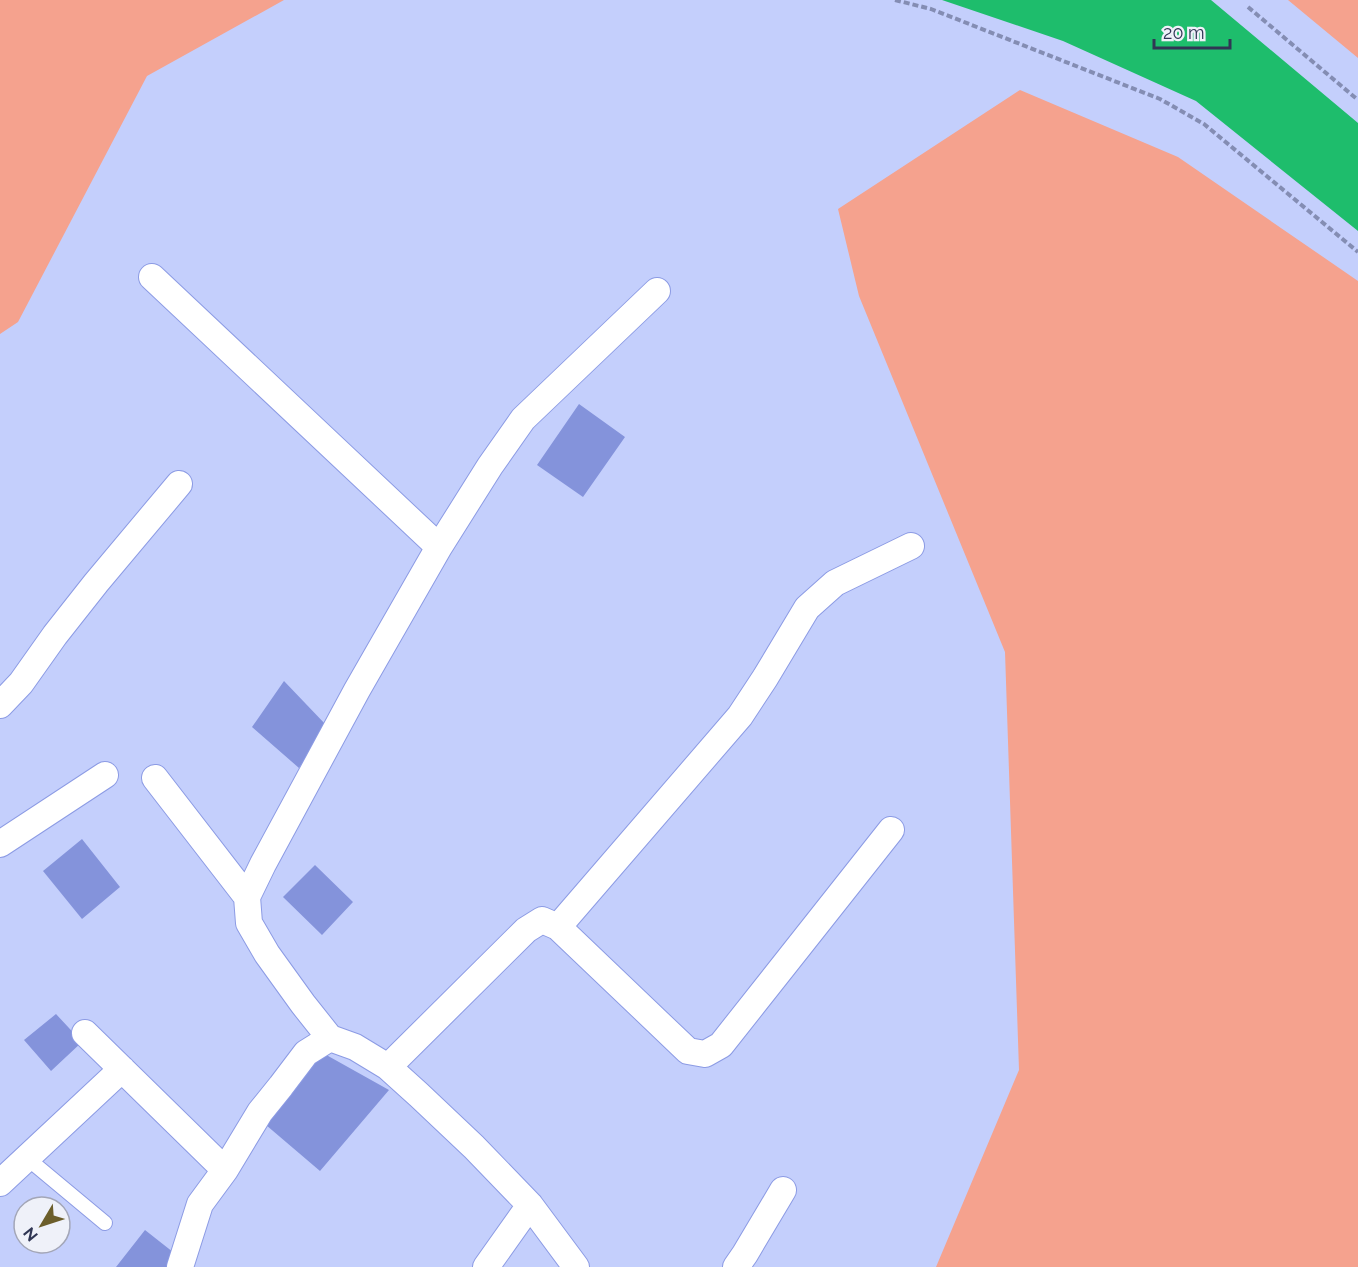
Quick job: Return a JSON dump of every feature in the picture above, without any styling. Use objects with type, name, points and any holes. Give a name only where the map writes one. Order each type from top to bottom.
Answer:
[{"type":"street","points":[[152,277],[439,547]]},
{"type":"street","points":[[576,1267],[530,1205],[474,1147],[388,1067],[355,1047],[330,1038],[267,954],[249,923],[247,897],[357,690],[439,547],[490,466],[523,419],[657,291]]},
{"type":"street","points":[[0,705],[21,683],[96,583],[179,484]]},
{"type":"street","points":[[558,927],[740,716],[807,608],[835,583],[911,546]]},
{"type":"street","points":[[0,844],[105,775]]},
{"type":"street","points":[[154,778],[247,897]]},
{"type":"street","points":[[388,1067],[526,930],[542,920],[558,927],[688,1051],[705,1054],[721,1045],[891,830]]},
{"type":"street","points":[[85,1033],[225,1170]]},
{"type":"street","points":[[180,1267],[200,1204],[225,1170],[260,1112],[306,1053],[330,1038]]},
{"type":"street","points":[[0,1183],[122,1069]]},
{"type":"street","points":[[736,1267],[783,1190]]},
{"type":"street","points":[[486,1267],[530,1205]]},
{"type":"lane","points":[[27,1158],[105,1222]]},
{"type":"path","points":[[895,0],[931,9],[1160,99],[1204,124],[1358,252]]},
{"type":"path","points":[[1248,7],[1358,100]]},
{"type":"shaded area","points":[[0,0],[284,0],[147,76],[18,322],[0,334]]},
{"type":"shaded area","points":[[942,0],[1211,0],[1358,123],[1358,231],[1196,101],[1063,41]]},
{"type":"shaded area","points":[[1288,0],[1358,0],[1358,58]]},
{"type":"shaded area","points":[[1020,90],[1178,157],[1358,281],[1358,1267],[936,1267],[1019,1070],[1005,652],[859,296],[838,209]]},
{"type":"building","points":[[579,404],[625,437],[583,497],[537,465]]},
{"type":"building","points":[[284,681],[327,726],[299,768],[252,727]]},
{"type":"building","points":[[82,839],[120,887],[82,919],[43,871]]},
{"type":"building","points":[[315,865],[353,902],[322,935],[283,897]]},
{"type":"building","points":[[56,1014],[82,1042],[51,1071],[24,1040]]},
{"type":"building","points":[[321,1052],[389,1090],[320,1171],[266,1125]]},
{"type":"building","points":[[145,1230],[178,1256],[169,1267],[116,1267]]}]
